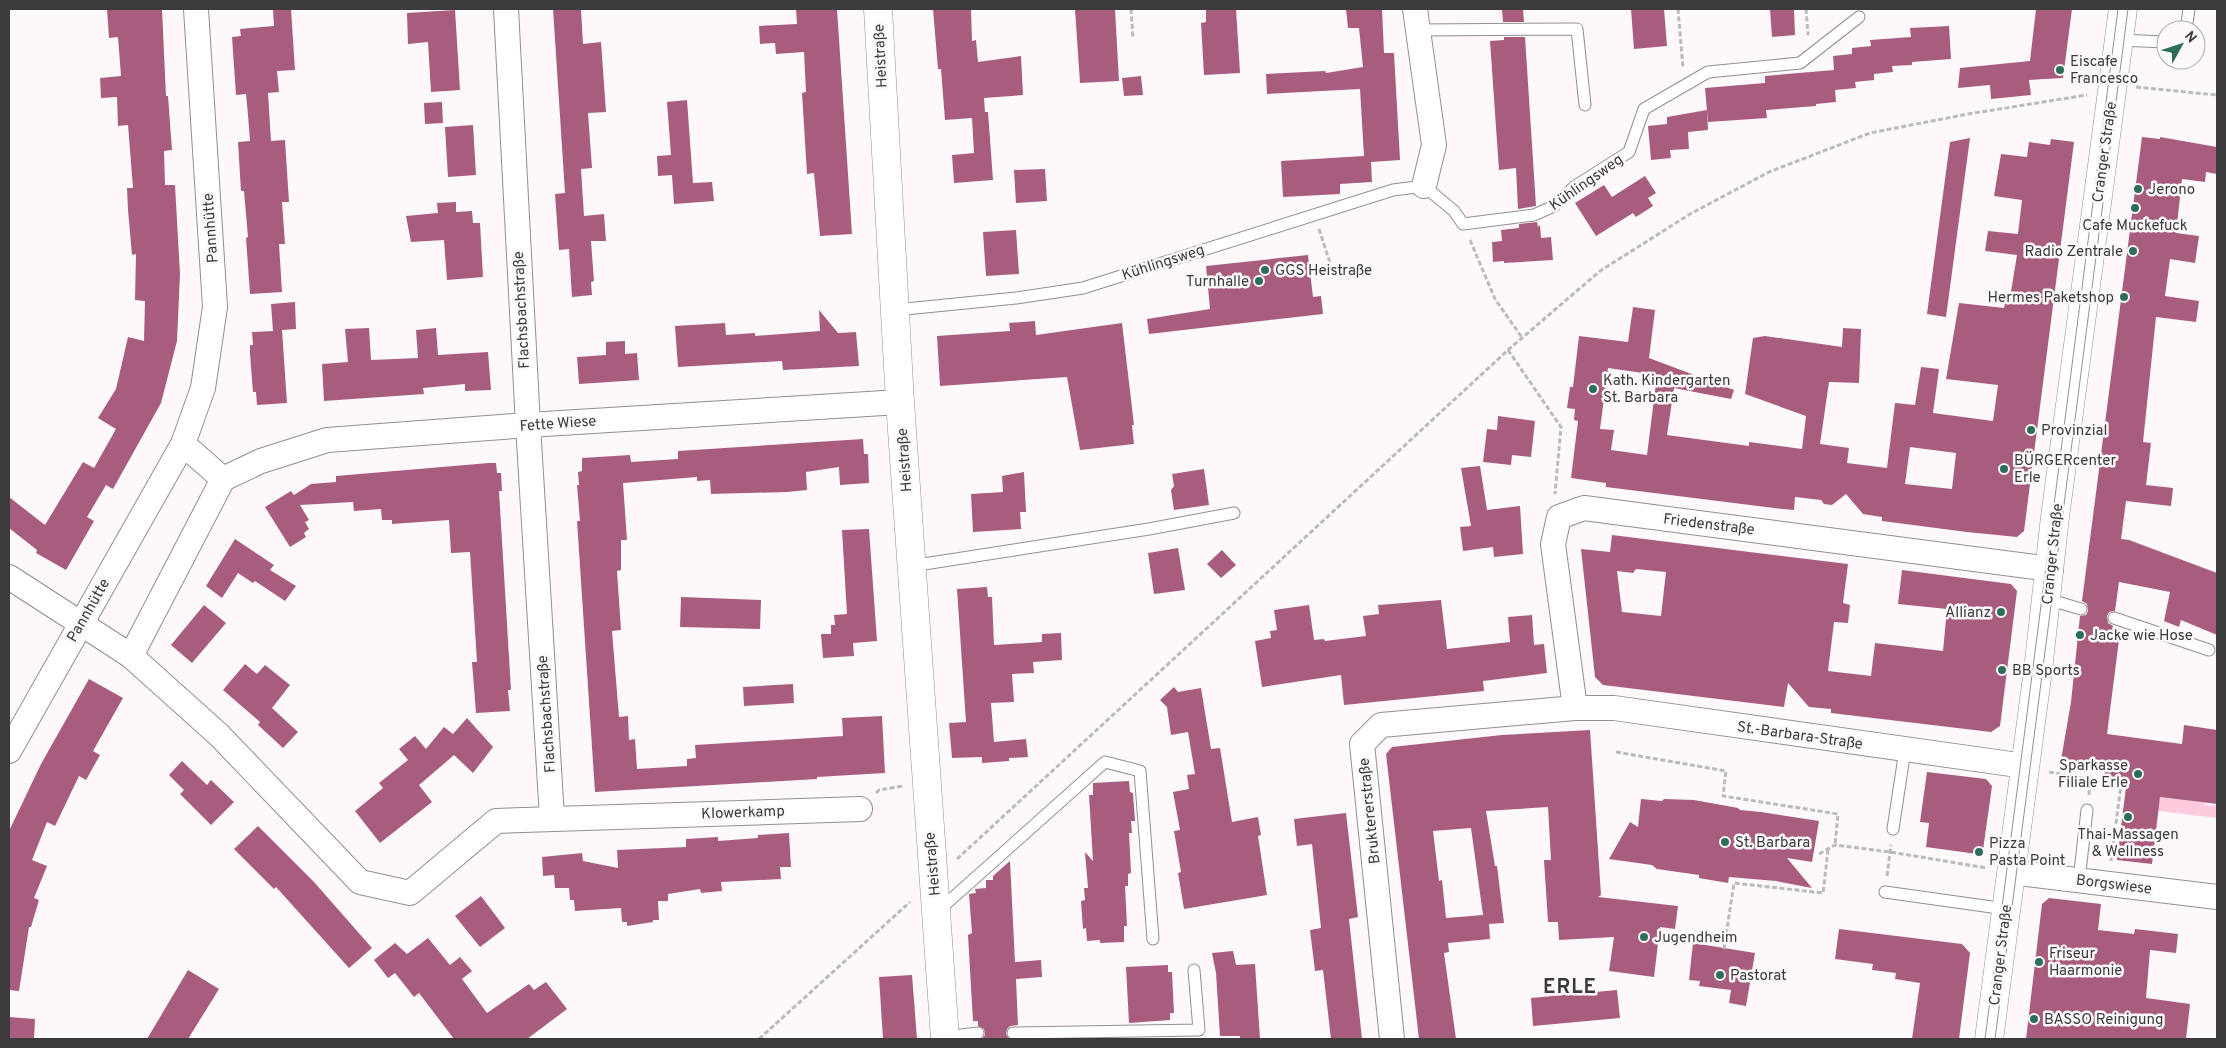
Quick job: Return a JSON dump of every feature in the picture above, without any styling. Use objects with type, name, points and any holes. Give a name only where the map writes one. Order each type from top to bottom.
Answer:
[{"type":"main road","name":"Heistraße","points":[[878,9],[900,402],[932,882],[937,912],[945,1038]]},
{"type":"main road","name":"Cranger Straße","points":[[1989,1039],[2051,569],[2055,517],[2123,9]]},
{"type":"street","name":"Pannhütte","points":[[9,751],[79,624],[183,444],[203,388],[215,307],[196,9]]},
{"type":"street","name":"Flachsbachstraße","points":[[506,9],[528,425],[552,818]]},
{"type":"street","points":[[1417,19],[1434,145],[1424,186]]},
{"type":"street","name":"Fette Wiese","points":[[223,479],[261,461],[327,440],[528,425],[900,402]]},
{"type":"street","points":[[131,656],[223,479],[183,444]]},
{"type":"street","name":"Friedenstraße","points":[[1559,517],[1584,508],[2051,569]]},
{"type":"street","points":[[1559,517],[1553,544],[1575,708]]},
{"type":"street","points":[[9,577],[131,656],[219,735],[360,882],[410,893],[496,821],[552,818]]},
{"type":"street","name":"St.-Barbara-Straße","points":[[1575,708],[1614,708],[2025,766]]},
{"type":"street","name":"Bruktererstraße","points":[[1392,1039],[1362,744],[1381,725],[1575,708]]},
{"type":"street","name":"Klowerkamp","points":[[552,818],[860,809]]},
{"type":"street","name":"Borgswiese","points":[[2010,872],[2217,896]]},
{"type":"lane","name":"Kühlingsweg","points":[[1463,224],[1534,216],[1554,206],[1574,187],[1629,152],[1644,109],[1708,72],[1800,63],[1859,17]]},
{"type":"lane","points":[[1417,19],[1578,29],[1585,105]]},
{"type":"lane","points":[[2119,40],[2156,42]]},
{"type":"lane","name":"Kühlingsweg","points":[[895,310],[1016,298],[1083,288],[1393,190],[1424,186]]},
{"type":"lane","points":[[1424,186],[1454,211],[1463,224]]},
{"type":"lane","points":[[911,566],[1149,529],[1234,513]]},
{"type":"lane","points":[[2047,599],[2081,609]]},
{"type":"lane","points":[[2114,618],[2209,650]]},
{"type":"lane","points":[[1893,829],[1905,750]]},
{"type":"lane","name":"Heistraße","points":[[937,912],[1105,762],[1140,771],[1153,939]]},
{"type":"lane","points":[[2079,880],[2087,810]]},
{"type":"lane","points":[[1884,892],[2006,909]]},
{"type":"lane","points":[[1013,1032],[1199,1030],[1194,970]]},
{"type":"lane","name":"Heistraße","points":[[945,1038],[978,1034]]},
{"type":"path","points":[[1131,9],[1133,38]]},
{"type":"path","points":[[1678,9],[1685,86]]},
{"type":"path","points":[[1806,9],[1810,55]]},
{"type":"path","points":[[2132,87],[2217,95]]},
{"type":"path","points":[[759,1039],[932,882],[1508,350],[1600,271],[1690,214],[1769,172],[1870,133],[1968,114],[2094,94]]},
{"type":"path","points":[[1314,215],[1330,263]]},
{"type":"path","points":[[1463,224],[1495,299],[1523,339]]},
{"type":"path","points":[[1508,350],[1562,427],[1554,490],[1559,517]]},
{"type":"path","points":[[1616,752],[1726,771],[1723,796],[1838,814],[1835,846]]},
{"type":"path","points":[[2025,766],[2030,769],[2127,786]]},
{"type":"path","points":[[860,809],[879,790],[926,782]]},
{"type":"path","points":[[2111,866],[2121,785]]},
{"type":"path","points":[[1884,892],[1893,829]]},
{"type":"path","points":[[1820,854],[1835,846],[1890,852],[2010,872]]},
{"type":"path","points":[[1724,949],[1734,883],[1823,893],[1828,850]]},
{"type":"shaded area","points":[[2160,797],[2217,806],[2217,818],[2158,811]]},
{"type":"building","points":[[107,9],[162,9],[166,96],[168,96],[172,150],[164,151],[165,185],[175,185],[180,274],[177,341],[161,403],[113,489],[106,485],[87,517],[94,521],[66,570],[36,553],[37,550],[9,528],[9,497],[45,525],[83,462],[94,468],[116,429],[98,418],[116,389],[128,337],[144,341],[145,301],[135,300],[136,254],[132,255],[128,210],[127,188],[133,188],[128,125],[118,126],[117,97],[101,98],[100,78],[121,76],[118,37],[109,38]]},
{"type":"building","points":[[273,9],[291,9],[295,70],[277,71],[279,92],[268,93],[271,141],[285,140],[289,202],[282,202],[285,244],[279,244],[282,292],[250,294],[246,238],[248,237],[244,191],[241,191],[238,142],[250,141],[246,94],[236,95],[232,37],[241,36],[240,29],[274,26]]},
{"type":"building","points":[[553,9],[581,9],[583,44],[601,42],[606,112],[588,113],[592,168],[581,169],[584,216],[604,214],[606,241],[591,241],[594,281],[591,282],[592,295],[572,297],[569,249],[559,250],[555,194],[565,193]]},
{"type":"building","points":[[796,9],[837,9],[852,234],[820,236],[814,173],[807,174],[802,93],[806,92],[804,52],[776,54],[775,43],[760,44],[759,26],[797,24]]},
{"type":"building","points":[[933,9],[971,9],[972,41],[976,40],[978,62],[1021,56],[1023,95],[984,98],[985,112],[988,112],[993,180],[954,183],[952,155],[974,153],[972,118],[945,120],[941,69],[938,69]]},
{"type":"building","points":[[1075,9],[1115,9],[1119,81],[1080,83]]},
{"type":"building","points":[[1206,9],[1236,9],[1240,73],[1204,75],[1201,23],[1206,22]]},
{"type":"building","points":[[1346,9],[1382,9],[1384,53],[1394,53],[1400,160],[1371,162],[1372,182],[1340,184],[1340,194],[1283,197],[1281,161],[1364,156],[1360,89],[1267,94],[1266,74],[1325,71],[1326,73],[1363,67],[1359,28],[1348,28]]},
{"type":"building","points":[[1502,9],[1523,9],[1524,22],[1503,22]]},
{"type":"building","points":[[1631,9],[1664,9],[1667,46],[1634,49]]},
{"type":"building","points":[[1770,9],[1794,9],[1795,35],[1772,37]]},
{"type":"building","points":[[2036,9],[2072,9],[2063,78],[2029,80],[2031,95],[1991,99],[1990,85],[1958,88],[1960,68],[2030,61]]},
{"type":"building","points":[[455,10],[460,90],[431,92],[428,42],[408,44],[407,13]]},
{"type":"building","points":[[1949,26],[1951,59],[1912,62],[1912,65],[1892,66],[1893,72],[1874,74],[1874,80],[1855,82],[1856,88],[1835,90],[1836,102],[1816,104],[1816,106],[1766,110],[1767,118],[1708,122],[1705,88],[1765,83],[1765,76],[1834,70],[1833,56],[1852,54],[1852,48],[1871,46],[1870,40],[1911,37],[1910,28]]},
{"type":"building","points":[[1504,37],[1525,37],[1536,206],[1518,209],[1516,168],[1499,170],[1490,41],[1504,40]]},
{"type":"building","points":[[1141,76],[1143,95],[1124,96],[1122,78]]},
{"type":"building","points":[[687,100],[693,183],[712,182],[714,201],[674,204],[672,175],[658,176],[657,156],[671,155],[667,102]]},
{"type":"building","points":[[442,102],[443,123],[425,124],[424,103]]},
{"type":"building","points":[[1707,110],[1708,130],[1688,132],[1689,149],[1670,150],[1671,158],[1651,160],[1648,126],[1667,124],[1667,117]]},
{"type":"building","points":[[473,125],[476,175],[448,177],[445,127]]},
{"type":"building","points":[[2142,137],[2160,139],[2160,137],[2217,147],[2217,174],[2206,172],[2205,182],[2182,179],[2176,233],[2199,236],[2195,263],[2170,259],[2165,296],[2199,301],[2196,322],[2156,317],[2143,442],[2151,443],[2146,485],[2173,488],[2171,506],[2126,501],[2121,539],[2129,540],[2217,573],[2217,635],[2181,620],[2179,627],[2164,621],[2170,592],[2119,582],[2115,611],[2109,612],[2107,616],[2108,623],[2113,626],[2112,629],[2120,632],[2107,734],[2182,744],[2184,725],[2217,730],[2217,804],[2160,797],[2152,864],[2117,860],[2127,779],[2104,777],[2105,766],[2061,760],[2071,702],[2080,616],[2086,615],[2088,611],[2087,604],[2082,601]]},
{"type":"building","points":[[1970,138],[1946,317],[1927,314],[1950,142]]},
{"type":"building","points":[[2051,139],[2074,142],[2024,531],[2017,537],[1882,521],[1882,517],[1863,514],[1846,494],[1832,505],[1824,504],[1821,500],[1795,497],[1794,510],[1606,487],[1606,483],[1571,478],[1578,421],[1574,420],[1575,409],[1567,408],[1570,387],[1573,387],[1579,336],[1628,342],[1633,307],[1655,310],[1649,358],[1734,390],[1731,399],[1674,388],[1667,435],[1749,446],[1749,442],[1802,449],[1806,416],[1745,394],[1753,338],[1765,336],[1842,347],[1843,328],[1861,329],[1859,383],[1829,382],[1820,444],[1849,448],[1847,463],[1887,468],[1895,403],[1915,405],[1921,367],[1939,369],[1933,413],[1993,421],[1998,385],[1946,379],[1959,303],[2004,308],[2005,303],[2009,304],[2017,255],[1985,251],[1988,231],[2018,234],[2022,200],[1994,196],[2001,154],[2027,157],[2029,142],[2050,145]],"holes":[[[1608,368],[1657,375],[1647,455],[1611,450],[1614,430],[1600,429]],[[1910,447],[1956,453],[1952,489],[1905,484]]]},
{"type":"building","points":[[1045,169],[1047,201],[1016,203],[1014,170]]},
{"type":"building","points":[[1645,176],[1656,193],[1648,198],[1653,206],[1636,217],[1633,213],[1596,236],[1575,203],[1604,185],[1612,197]]},
{"type":"building","points":[[456,202],[456,212],[472,211],[473,223],[480,223],[483,277],[447,280],[444,240],[411,242],[406,216],[438,213],[437,203]]},
{"type":"building","points":[[1537,222],[1538,227],[1540,225],[1541,238],[1551,237],[1553,260],[1493,262],[1492,242],[1502,241],[1501,230],[1519,228],[1519,224]]},
{"type":"building","points":[[1016,230],[1019,274],[986,276],[983,232]]},
{"type":"building","name":"Turnhalle","points":[[1308,255],[1313,297],[1321,296],[1323,314],[1149,334],[1147,319],[1210,309],[1206,266]]},
{"type":"building","points":[[295,302],[296,329],[282,330],[287,403],[257,405],[256,392],[253,392],[250,354],[250,345],[253,345],[252,332],[273,331],[271,304]]},
{"type":"building","points":[[819,310],[838,333],[856,332],[859,366],[783,370],[782,361],[678,367],[675,326],[725,323],[726,335],[755,333],[755,336],[820,331]]},
{"type":"building","points":[[1035,321],[1036,335],[1122,323],[1134,425],[1132,425],[1134,444],[1080,450],[1067,377],[940,386],[937,336],[1010,331],[1009,323]]},
{"type":"building","points":[[369,328],[371,360],[418,358],[416,330],[436,328],[438,355],[488,352],[491,390],[465,391],[465,384],[423,388],[424,394],[324,401],[322,364],[348,362],[345,329]]},
{"type":"building","points":[[625,341],[625,354],[637,353],[639,380],[579,384],[577,357],[606,355],[606,342]]},
{"type":"building","points":[[1498,416],[1535,421],[1531,457],[1512,455],[1511,465],[1483,462],[1487,429],[1497,430]]},
{"type":"building","points":[[863,439],[864,454],[868,454],[869,483],[840,485],[839,467],[806,472],[807,490],[787,492],[711,494],[710,480],[697,481],[697,477],[623,483],[627,540],[621,540],[621,570],[617,571],[621,630],[612,631],[619,717],[628,716],[629,740],[635,739],[637,769],[687,766],[687,759],[696,758],[695,745],[843,736],[842,718],[882,716],[885,773],[817,777],[817,779],[595,792],[577,521],[580,521],[577,485],[579,485],[578,472],[582,471],[582,458],[630,455],[631,462],[678,459],[678,451]]},
{"type":"building","points":[[496,463],[497,473],[501,473],[502,491],[499,491],[511,690],[508,690],[510,711],[476,713],[472,662],[477,662],[470,552],[451,553],[449,520],[392,524],[392,520],[382,520],[381,509],[354,511],[353,502],[300,505],[309,520],[305,522],[309,529],[304,533],[306,537],[290,547],[265,507],[291,491],[294,495],[311,484],[336,482],[336,476]]},
{"type":"building","points":[[1480,466],[1487,510],[1520,506],[1523,554],[1494,557],[1493,547],[1463,551],[1460,527],[1471,526],[1461,468]]},
{"type":"building","points":[[1204,469],[1209,505],[1174,510],[1171,490],[1174,486],[1172,474]]},
{"type":"building","points":[[1024,472],[1026,512],[1020,512],[1021,529],[973,532],[971,494],[1003,492],[1002,476]]},
{"type":"building","points":[[869,529],[877,641],[853,643],[854,656],[823,658],[821,634],[831,634],[831,625],[835,625],[834,615],[847,614],[842,530]]},
{"type":"building","points":[[1612,535],[1848,564],[1843,603],[1850,605],[1848,623],[1834,622],[1828,671],[1871,676],[1875,643],[1943,651],[1947,609],[1898,604],[1902,570],[2011,584],[2017,591],[2000,726],[1991,732],[1831,713],[1831,709],[1809,707],[1788,683],[1784,707],[1603,685],[1595,677],[1581,549],[1610,552]],"holes":[[[1636,569],[1666,572],[1661,616],[1622,612],[1617,571],[1633,573]]]},
{"type":"building","points":[[235,539],[274,565],[270,570],[296,586],[285,601],[255,581],[253,583],[238,573],[222,598],[206,586]]},
{"type":"building","points":[[1178,548],[1185,590],[1154,594],[1148,553]]},
{"type":"building","points":[[1222,550],[1236,565],[1221,578],[1207,564]]},
{"type":"building","points":[[987,587],[988,597],[992,597],[994,645],[1042,642],[1042,634],[1061,633],[1062,660],[1033,662],[1034,673],[1012,674],[1014,702],[991,703],[994,742],[1026,739],[1028,757],[1009,758],[1009,761],[982,763],[982,757],[952,758],[949,723],[966,722],[957,589]]},
{"type":"building","points":[[681,597],[761,600],[760,629],[680,627]]},
{"type":"building","points":[[1441,600],[1447,649],[1510,642],[1508,617],[1532,615],[1534,645],[1544,644],[1547,673],[1483,681],[1484,691],[1344,705],[1341,675],[1262,687],[1255,641],[1271,638],[1270,631],[1277,630],[1274,610],[1309,605],[1314,640],[1324,639],[1325,641],[1366,636],[1363,616],[1379,614],[1378,605]]},
{"type":"building","points":[[204,605],[226,623],[192,663],[171,645]]},
{"type":"building","points":[[245,664],[257,674],[265,665],[290,685],[272,708],[298,732],[283,748],[258,725],[260,722],[223,690]]},
{"type":"building","points":[[89,679],[123,698],[93,751],[100,755],[86,780],[79,776],[55,826],[47,822],[32,860],[47,866],[34,898],[39,900],[31,927],[29,927],[19,991],[9,990],[9,831],[41,764]]},
{"type":"building","points":[[793,684],[794,703],[744,706],[743,687]]},
{"type":"building","points":[[1174,687],[1178,692],[1201,688],[1211,749],[1220,748],[1232,822],[1258,817],[1261,835],[1258,836],[1267,895],[1184,909],[1178,873],[1181,872],[1174,831],[1180,830],[1173,792],[1189,789],[1187,775],[1195,774],[1188,732],[1171,735],[1167,707],[1160,700]]},
{"type":"building","points":[[467,718],[493,747],[473,773],[454,755],[419,785],[432,802],[380,843],[355,811],[383,788],[379,783],[408,760],[399,749],[415,736],[426,749],[444,727],[453,734]]},
{"type":"building","points":[[1590,730],[1601,895],[1598,897],[1678,906],[1675,929],[1660,927],[1654,977],[1609,971],[1614,937],[1559,940],[1558,922],[1548,922],[1544,860],[1551,860],[1548,807],[1486,811],[1495,866],[1497,866],[1504,923],[1489,924],[1490,939],[1448,943],[1449,952],[1444,953],[1456,1039],[1419,1039],[1386,754],[1392,747],[1502,735]],"holes":[[[1471,828],[1483,915],[1446,918],[1442,880],[1439,881],[1433,831]]]},
{"type":"building","points":[[182,761],[207,785],[211,780],[234,802],[211,825],[180,794],[184,790],[169,775]]},
{"type":"building","points":[[1927,772],[1986,779],[1992,786],[1983,850],[1977,854],[1926,847],[1929,823],[1920,822]]},
{"type":"building","points":[[1129,781],[1130,792],[1133,793],[1135,821],[1131,821],[1132,833],[1129,833],[1131,873],[1128,874],[1128,886],[1125,886],[1127,926],[1124,926],[1124,942],[1100,943],[1100,940],[1087,941],[1086,928],[1083,929],[1081,901],[1085,900],[1084,888],[1088,888],[1085,852],[1093,861],[1089,795],[1093,795],[1093,783]]},
{"type":"building","name":"St. Barbara","points":[[1641,799],[1662,801],[1664,799],[1694,800],[1738,808],[1740,810],[1819,821],[1812,862],[1787,858],[1812,888],[1776,881],[1729,877],[1728,883],[1699,878],[1699,875],[1657,869],[1652,865],[1609,859],[1630,822],[1638,827]]},
{"type":"building","points":[[1346,813],[1358,917],[1349,919],[1362,1039],[1331,1039],[1323,970],[1315,971],[1310,930],[1321,928],[1312,844],[1297,846],[1294,819]]},
{"type":"building","points":[[258,826],[314,882],[372,948],[349,968],[276,887],[274,889],[234,849]]},
{"type":"building","points":[[789,833],[791,867],[780,867],[781,879],[721,882],[722,891],[701,893],[700,889],[668,894],[668,901],[658,901],[659,920],[653,920],[653,922],[627,926],[627,922],[622,922],[621,908],[575,911],[574,900],[570,900],[569,888],[555,888],[554,875],[543,876],[542,857],[582,853],[583,861],[618,868],[617,850],[686,847],[686,839],[718,837],[718,841]]},
{"type":"building","points":[[1010,861],[1015,962],[1041,960],[1042,977],[1016,979],[1018,1025],[1010,1026],[1007,1029],[1006,1034],[1009,1039],[982,1039],[985,1035],[984,1029],[978,1026],[978,1021],[973,1021],[968,935],[972,933],[969,894],[976,893],[975,889],[986,888],[986,880],[993,880],[993,876]]},
{"type":"building","points":[[481,896],[505,928],[480,947],[455,916]]},
{"type":"building","points":[[2049,898],[2101,904],[2098,930],[2134,934],[2135,929],[2178,934],[2176,953],[2150,950],[2146,998],[2190,1004],[2186,1039],[2026,1039],[2042,904]]},
{"type":"building","points":[[1839,929],[1962,944],[1970,953],[1959,1039],[1912,1039],[1920,983],[1895,979],[1896,973],[1872,970],[1873,964],[1835,959]]},
{"type":"building","points":[[428,938],[450,965],[460,957],[472,971],[462,979],[487,1013],[529,984],[534,990],[546,982],[567,1009],[527,1039],[454,1039],[419,993],[414,997],[395,973],[388,978],[374,960],[395,943],[407,954]]},
{"type":"building","name":"Pastorat","points":[[1693,943],[1755,953],[1746,1006],[1729,1003],[1731,990],[1699,986],[1700,981],[1689,980]]},
{"type":"building","points":[[1233,951],[1236,965],[1255,964],[1260,1039],[1220,1036],[1216,973],[1212,953]]},
{"type":"building","points":[[1168,965],[1168,972],[1172,972],[1174,1013],[1170,1013],[1170,1020],[1129,1023],[1126,967]]},
{"type":"building","points":[[188,970],[219,989],[188,1039],[147,1039]]},
{"type":"building","points":[[912,975],[917,1039],[883,1039],[879,977]]},
{"type":"building","points":[[1617,990],[1620,1018],[1533,1026],[1531,998]]},
{"type":"building","points":[[9,1017],[35,1019],[34,1039],[9,1039]]},
{"type":"tram line","points":[[1985,1039],[2118,9]]},
{"type":"tram line","points":[[1995,1039],[2128,9]]},
{"type":"place","name":"Eiscafe Francesco","points":[[2060,70]]},
{"type":"place","name":"Jerono","points":[[2138,189]]},
{"type":"place","name":"Cafe Muckefuck","points":[[2135,208]]},
{"type":"place","name":"Radio Zentrale","points":[[2133,251]]},
{"type":"place","name":"GGS Heistraße","points":[[1265,270]]},
{"type":"place","name":"Turnhalle","points":[[1259,281]]},
{"type":"place","name":"Hermes Paketshop","points":[[2124,297]]},
{"type":"place","name":"Kath. Kindergarten St. Barbara","points":[[1593,389]]},
{"type":"place","name":"Provinzial","points":[[2031,430]]},
{"type":"place","name":"BÜRGERcenter Erle","points":[[2004,469]]},
{"type":"place","name":"Allianz","points":[[2001,612]]},
{"type":"place","name":"Jacke wie Hose","points":[[2080,635]]},
{"type":"place","name":"BB Sports","points":[[2002,670]]},
{"type":"place","name":"Sparkasse Filiale Erle","points":[[2138,774]]},
{"type":"place","name":"Thai-Massagen & Wellness","points":[[2128,817]]},
{"type":"place","name":"St. Barbara","points":[[1725,842]]},
{"type":"place","name":"Pizza Pasta Point","points":[[1979,852]]},
{"type":"place","name":"Jugendheim","points":[[1644,937]]},
{"type":"place","name":"Friseur Haarmonie","points":[[2039,962]]},
{"type":"place","name":"Pastorat","points":[[1720,975]]},
{"type":"place","name":"BASSO Reinigung","points":[[2034,1019]]},
{"type":"district","name":"ERLE","points":[[1570,986]]}]
